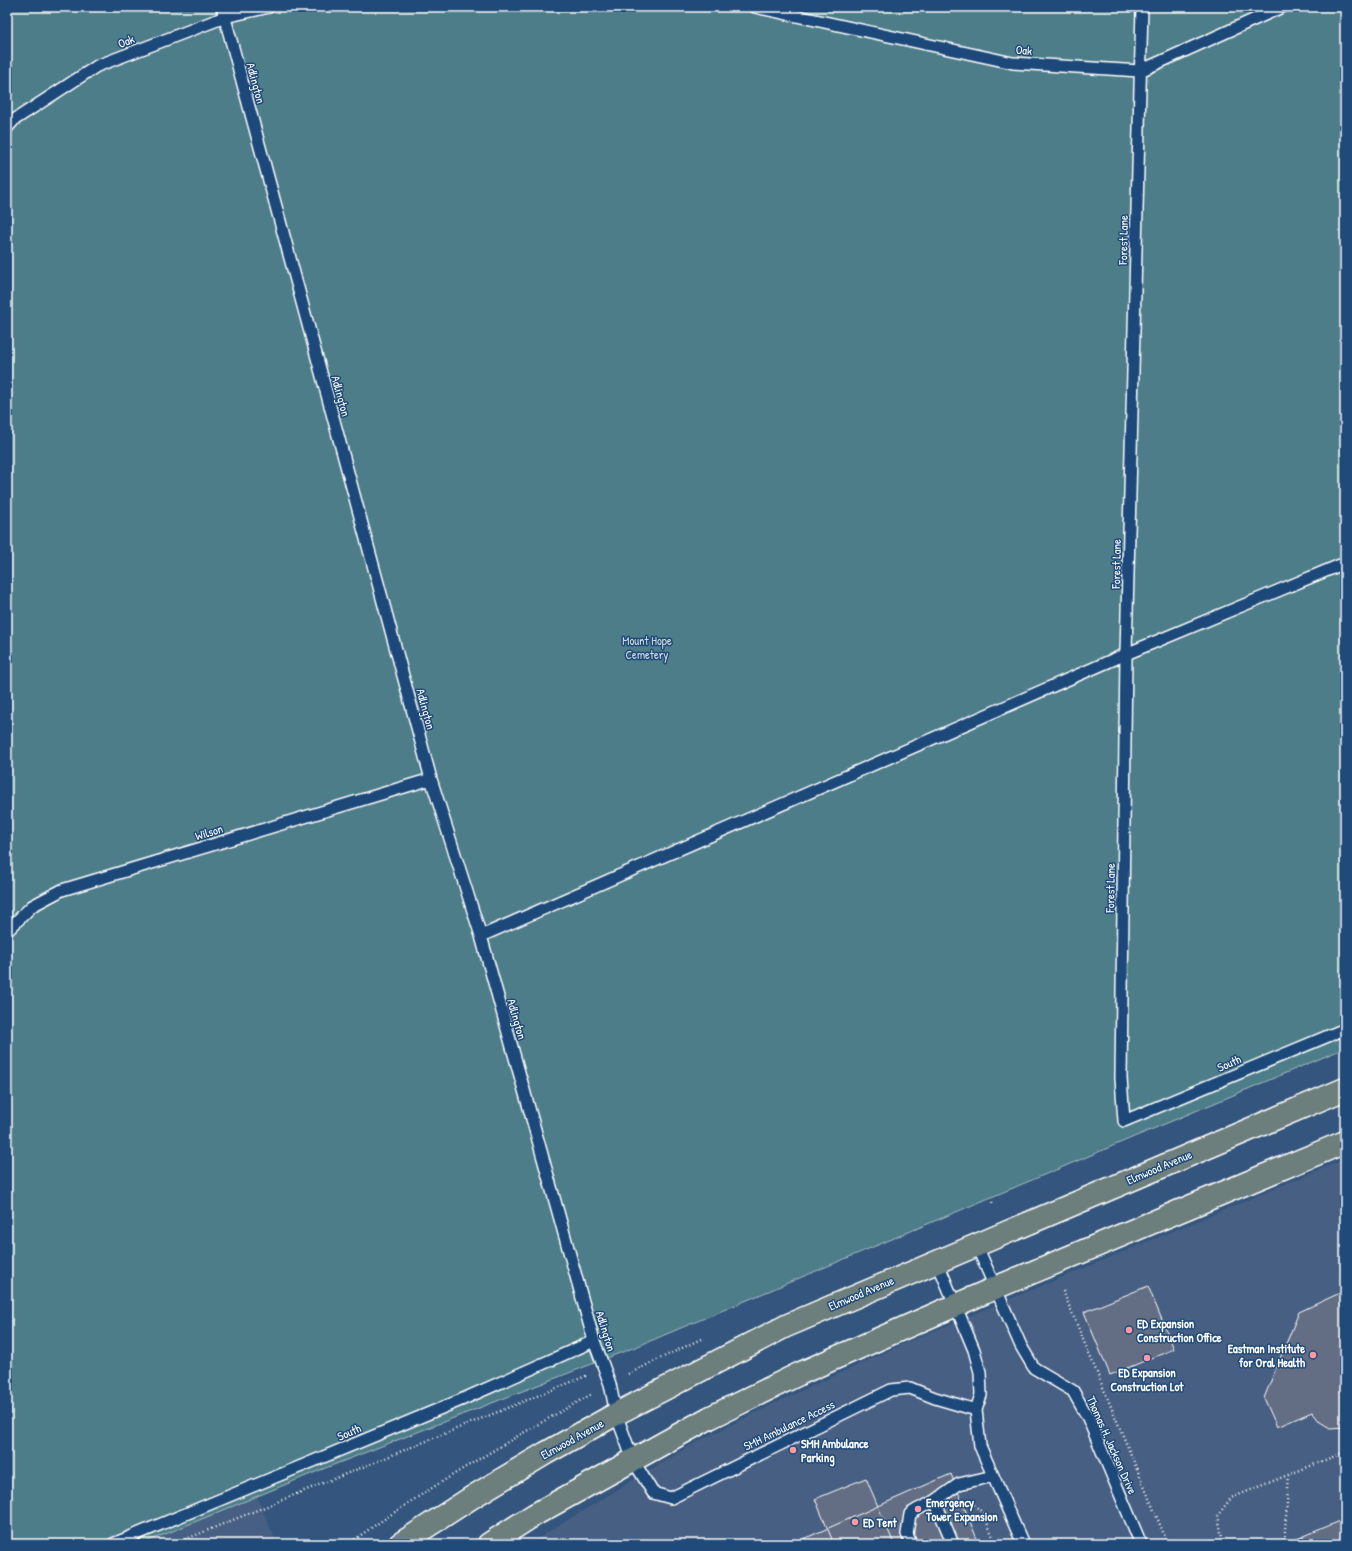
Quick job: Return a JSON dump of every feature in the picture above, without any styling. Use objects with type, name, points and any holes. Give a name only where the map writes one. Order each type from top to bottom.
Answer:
[{"type":"main road","name":"Elmwood Avenue","points":[[400,1544],[474,1496],[616,1414],[786,1326],[976,1244],[1345,1089]]},
{"type":"main road","points":[[489,1544],[534,1516],[708,1418],[801,1373],[995,1288],[1345,1142]]},
{"type":"lane","name":"Oak","points":[[7,128],[14,120],[97,66],[223,12],[268,7]]},
{"type":"lane","name":"Oak","points":[[755,7],[1013,63],[1140,71],[1282,7]]},
{"type":"lane","name":"Forest Lane","points":[[1124,1121],[1120,1078],[1126,654],[1142,7]]},
{"type":"lane","name":"Adlington","points":[[223,12],[431,779],[481,936],[594,1341],[610,1384],[616,1414],[633,1460]]},
{"type":"lane","points":[[481,936],[1126,654],[1345,563]]},
{"type":"lane","name":"Wilson","points":[[7,931],[32,906],[62,890],[431,779]]},
{"type":"lane","name":"South","points":[[1124,1121],[1345,1029]]},
{"type":"lane","name":"Thomas H. Jackson Drive","points":[[976,1244],[1021,1346],[1034,1368],[1073,1391],[1088,1418],[1141,1544]]},
{"type":"lane","points":[[937,1261],[974,1350],[980,1372],[981,1395],[976,1410],[980,1446],[1023,1544]]},
{"type":"lane","name":"South","points":[[113,1544],[461,1400],[594,1341]]},
{"type":"lane","name":"SMH Ambulance Access","points":[[633,1460],[653,1493],[671,1498],[891,1390],[910,1388],[976,1410]]},
{"type":"lane","points":[[911,1544],[907,1534],[910,1514],[918,1508],[935,1501],[959,1484],[993,1476]]},
{"type":"lane","points":[[935,1501],[953,1544]]},
{"type":"path","points":[[1063,1291],[1168,1544]]},
{"type":"path","points":[[174,1544],[604,1369]]},
{"type":"path","points":[[1223,1544],[1218,1515],[1231,1498],[1345,1452]]},
{"type":"path","points":[[1284,1544],[1289,1475]]},
{"type":"path","points":[[970,1499],[971,1504],[983,1513],[996,1544]]},
{"type":"shaded area","points":[[1345,1159],[1345,1544],[528,1544],[693,1444],[777,1402],[912,1340]]},
{"type":"shaded area","points":[[257,1496],[277,1544],[141,1544]]},
{"type":"green space","name":"Mount Hope Cemetery","points":[[7,7],[1345,7],[1345,1048],[643,1344],[323,1469],[141,1544],[7,1544]]},
{"type":"building","name":"Eastman Institute for Oral Health","points":[[1345,1270],[1345,1427],[1330,1428],[1320,1422],[1312,1412],[1277,1427],[1264,1398],[1299,1312],[1342,1292],[1342,1277]]},
{"type":"building","name":"ED Expansion Construction Office","points":[[1148,1286],[1174,1349],[1110,1375],[1084,1312]]},
{"type":"building","name":"Emergency Tower Expansion","points":[[951,1474],[979,1544],[792,1544]]},
{"type":"building","name":"ED Tent","points":[[866,1478],[894,1544],[834,1544],[815,1499]]},
{"type":"building","points":[[1345,1519],[1345,1544],[1285,1544]]},
{"type":"place","name":"ED Expansion Construction Office","points":[[1129,1330]]},
{"type":"place","name":"Eastman Institute for Oral Health","points":[[1313,1355]]},
{"type":"place","name":"ED Expansion Construction Lot","points":[[1147,1358]]},
{"type":"place","name":"SMH Ambulance Parking","points":[[793,1450]]},
{"type":"place","name":"Emergency Tower Expansion","points":[[918,1509]]},
{"type":"place","name":"ED Tent","points":[[855,1522]]}]
